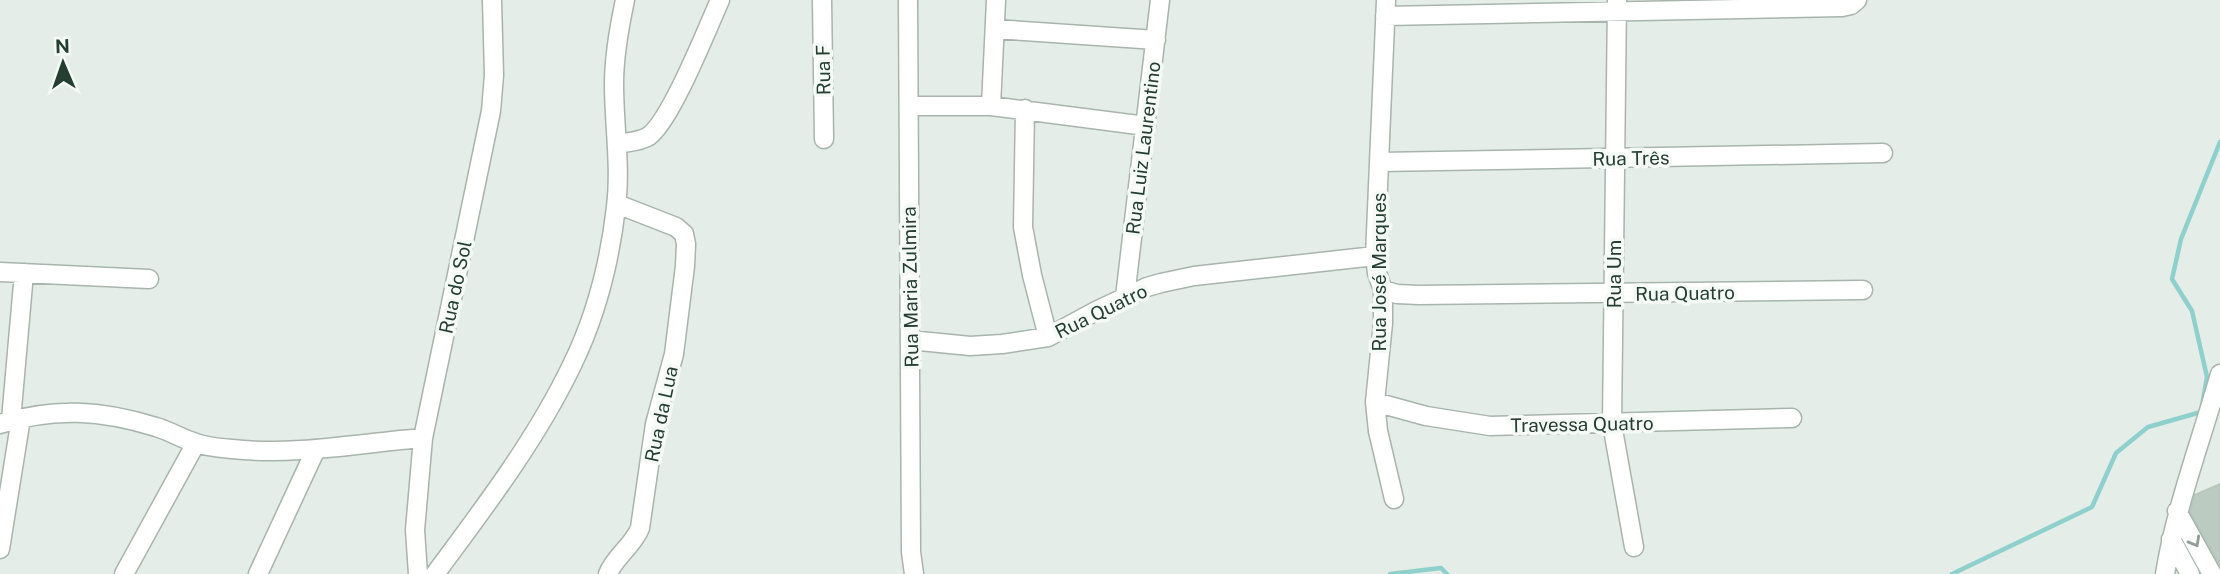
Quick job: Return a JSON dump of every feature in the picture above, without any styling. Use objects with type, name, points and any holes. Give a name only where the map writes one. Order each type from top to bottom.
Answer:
[{"type":"street","name":"Rua do Sol","points":[[418,574],[415,530],[423,438],[491,111],[495,75],[492,0]]},
{"type":"street","points":[[435,574],[483,510],[517,458],[572,365],[589,324],[610,249],[617,204],[614,65],[625,0]]},
{"type":"street","points":[[617,144],[646,138],[655,131],[669,109],[720,0]]},
{"type":"street","name":"Rua F","points":[[822,0],[824,139]]},
{"type":"street","name":"Rua Maria Zulmira","points":[[908,0],[911,552],[914,574]]},
{"type":"street","points":[[991,106],[996,0]]},
{"type":"street","name":"Rua Luiz Laurentino","points":[[1125,297],[1160,0]]},
{"type":"street","points":[[1386,8],[1842,7],[1857,0]]},
{"type":"street","name":"Rua Um","points":[[1617,6],[1612,424],[1634,547]]},
{"type":"street","name":"Rua José Marques","points":[[1386,8],[1375,256],[1383,290],[1382,333],[1375,402],[1378,431],[1394,499]]},
{"type":"street","points":[[996,29],[1156,40]]},
{"type":"street","points":[[910,106],[1025,108],[1146,126]]},
{"type":"street","points":[[1025,108],[1023,227],[1026,250],[1048,337]]},
{"type":"street","name":"Rua Três","points":[[1380,162],[1883,153]]},
{"type":"street","name":"Rua da Lua","points":[[608,574],[612,564],[633,543],[640,528],[655,424],[676,343],[686,244],[684,234],[676,227],[617,204]]},
{"type":"street","name":"Rua Quatro","points":[[910,340],[970,346],[1048,337],[1147,287],[1177,279],[1375,256]]},
{"type":"street","points":[[0,272],[149,279]]},
{"type":"street","points":[[0,549],[24,273]]},
{"type":"street","name":"Rua Quatro","points":[[1383,290],[1419,295],[1863,290]]},
{"type":"street","points":[[2165,574],[2177,511],[2201,442],[2220,374]]},
{"type":"street","name":"Travessa Quatro","points":[[1375,402],[1426,416],[1490,426],[1792,418]]},
{"type":"street","points":[[11,421],[48,412],[67,411],[116,417],[160,428],[196,443],[256,451],[316,449],[423,438]]},
{"type":"street","points":[[124,574],[196,443]]},
{"type":"street","points":[[258,574],[316,449]]},
{"type":"street","points":[[2177,511],[2212,574]]},
{"type":"street","points":[[2171,539],[2190,574]]},
{"type":"building","points":[[2220,484],[2220,565],[2190,512],[2195,495]]},
{"type":"waterway","points":[[1952,574],[2092,507],[2116,453],[2148,427],[2201,412],[2207,377],[2192,311],[2172,279],[2181,239],[2220,142]]},
{"type":"waterway","points":[[1390,574],[1441,568],[1447,574]]}]
